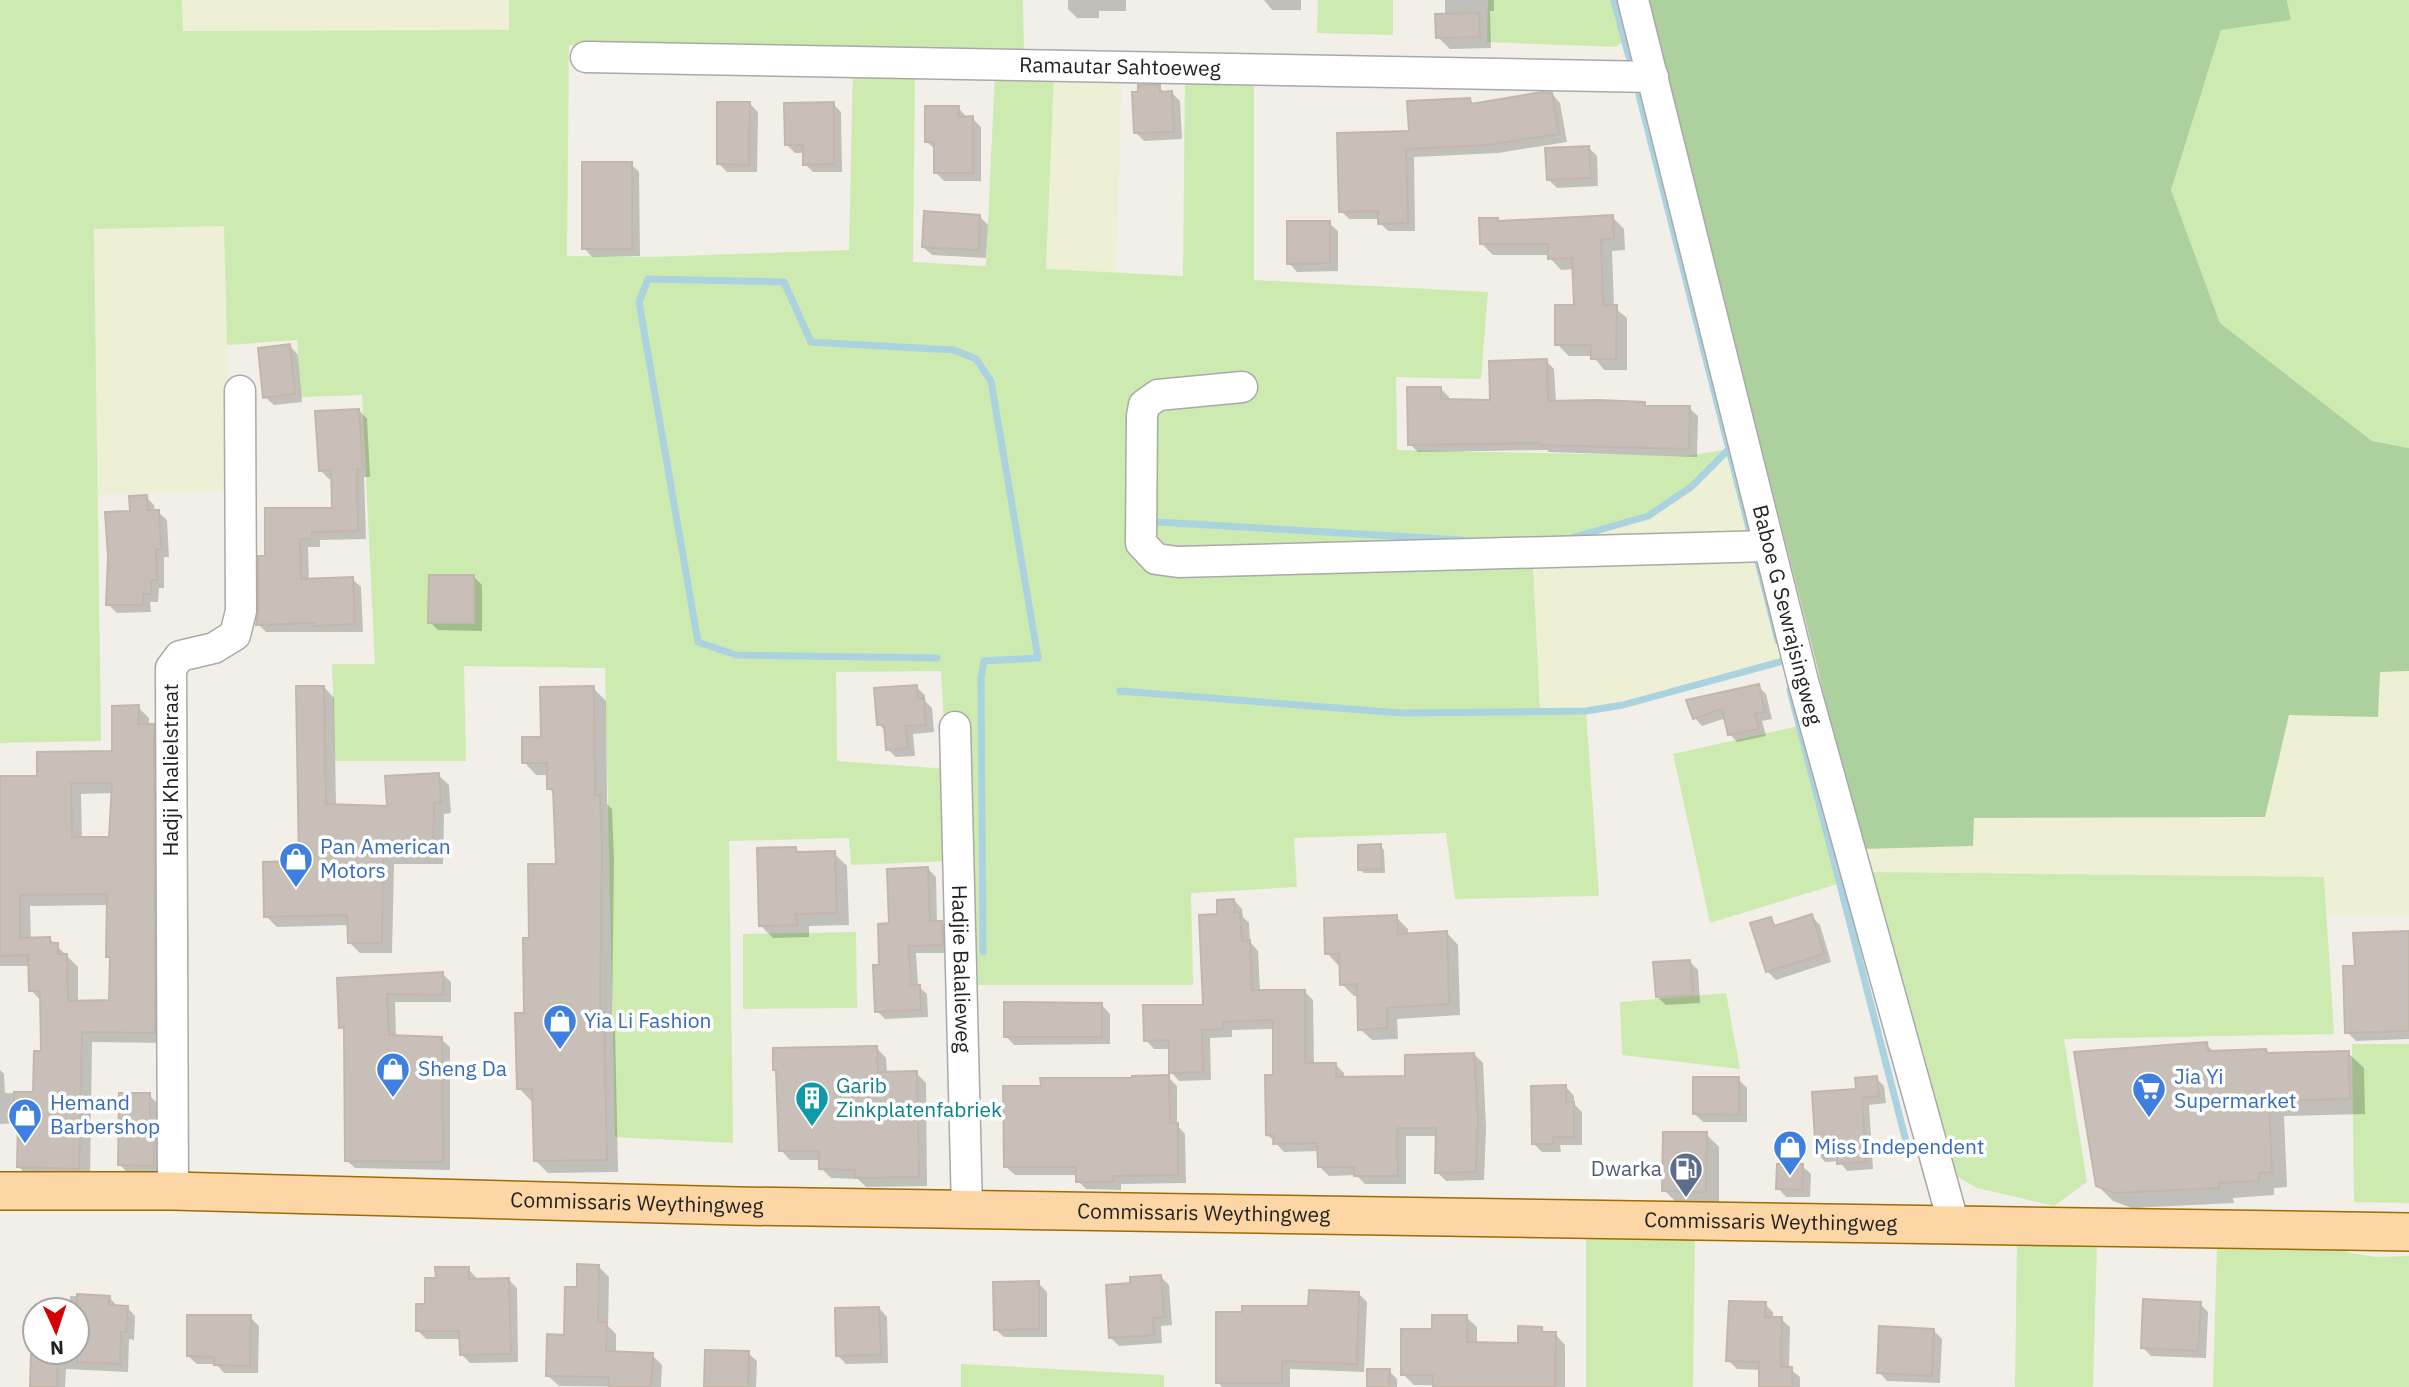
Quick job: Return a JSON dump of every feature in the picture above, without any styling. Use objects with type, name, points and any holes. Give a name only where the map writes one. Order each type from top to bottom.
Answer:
[{"type":"main road","name":"Commissaris Weythingweg","points":[[0,1191],[173,1191],[967,1210],[2409,1231]]},
{"type":"street","name":"Baboe G Sewrajsingweg","points":[[1633,0],[1803,681],[1954,1225]]},
{"type":"street","name":"Ramautar Sahtoeweg","points":[[586,57],[1653,77]]},
{"type":"street","points":[[1242,387],[1158,395],[1144,405],[1141,543],[1156,559],[1178,562],[1769,546]]},
{"type":"street","name":"Hadji Khalielstraat","points":[[173,1191],[171,668],[180,656],[214,648],[235,635],[241,611],[240,391]]},
{"type":"street","name":"Hadjie Balalieweg","points":[[955,727],[967,1210]]},
{"type":"green space","points":[[0,0],[182,0],[183,31],[509,30],[509,0],[1023,0],[1024,53],[569,45],[567,256],[651,257],[849,250],[853,64],[915,65],[913,262],[986,266],[995,72],[1054,73],[1046,269],[1183,276],[1185,74],[1254,74],[1254,280],[1488,292],[1481,379],[1396,377],[1397,450],[1687,456],[1729,449],[1691,487],[1648,516],[1546,545],[1532,545],[1540,712],[1586,711],[1599,896],[1455,899],[1446,833],[1294,838],[1297,887],[1191,893],[1193,985],[974,985],[944,722],[941,671],[836,672],[837,761],[949,769],[952,861],[851,865],[849,838],[729,841],[733,1143],[615,1137],[605,668],[464,666],[466,761],[335,761],[332,664],[375,664],[362,395],[301,397],[297,340],[227,345],[224,226],[94,229],[101,741],[0,743]]},
{"type":"green space","points":[[182,0],[509,0],[509,30],[182,31]]},
{"type":"green space","points":[[1318,0],[1393,0],[1393,35],[1317,33]]},
{"type":"green space","points":[[1488,0],[1624,0],[1634,36],[1615,47],[1487,42]]},
{"type":"green space","points":[[1647,0],[2287,0],[2291,20],[2221,30],[2171,190],[2220,323],[2372,441],[2409,448],[2409,671],[2380,672],[2378,717],[2289,715],[2265,817],[1974,818],[1973,846],[1860,849],[1817,666]]},
{"type":"green space","points":[[2287,0],[2409,0],[2409,448],[2372,441],[2220,323],[2171,190],[2221,30],[2291,20]]},
{"type":"green space","points":[[1054,73],[1122,73],[1116,273],[1046,269]]},
{"type":"green space","points":[[224,226],[231,491],[98,495],[94,229]]},
{"type":"green space","points":[[1729,449],[1783,661],[1623,705],[1586,711],[1540,712],[1532,544],[1691,487]]},
{"type":"green space","points":[[2380,671],[2409,671],[2409,915],[2327,915],[2323,877],[1867,872],[1860,849],[1972,846],[1973,818],[2264,817],[2289,715],[2378,717]]},
{"type":"green space","points":[[1808,724],[1847,881],[1710,923],[1673,754]]},
{"type":"green space","points":[[1867,872],[2324,877],[2334,1034],[2064,1039],[2087,1182],[2054,1206],[1977,1188],[1949,1172]]},
{"type":"green space","points":[[856,932],[857,1008],[743,1009],[743,934]]},
{"type":"green space","points":[[1726,993],[1740,1069],[1622,1055],[1620,1002]]},
{"type":"green space","points":[[2352,1044],[2409,1044],[2409,1203],[2354,1202]]},
{"type":"green space","points":[[1586,1230],[1695,1231],[1693,1387],[1586,1387]]},
{"type":"green space","points":[[2017,1241],[2097,1242],[2093,1387],[2015,1387]]},
{"type":"green space","points":[[2217,1243],[2326,1245],[2376,1257],[2409,1256],[2409,1387],[2213,1387]]},
{"type":"green space","points":[[961,1364],[1164,1375],[1164,1387],[961,1387]]},
{"type":"building","points":[[1479,13],[1480,37],[1436,38],[1435,14]]},
{"type":"building","points":[[1138,85],[1160,85],[1160,92],[1172,91],[1174,132],[1134,133],[1132,92],[1138,92]]},
{"type":"building","points":[[1542,92],[1552,93],[1559,134],[1488,145],[1406,149],[1408,223],[1378,224],[1378,211],[1339,212],[1337,133],[1409,131],[1407,101],[1470,98],[1471,104]]},
{"type":"building","points":[[717,102],[750,102],[749,165],[717,164]]},
{"type":"building","points":[[834,102],[834,164],[803,165],[803,145],[785,145],[784,103]]},
{"type":"building","points":[[925,106],[959,106],[959,117],[973,116],[973,173],[934,173],[934,142],[925,142]]},
{"type":"building","points":[[1589,146],[1591,178],[1547,180],[1545,148]]},
{"type":"building","points":[[582,162],[632,162],[632,249],[582,249]]},
{"type":"building","points":[[924,211],[980,215],[979,250],[922,247]]},
{"type":"building","points":[[1613,215],[1614,239],[1601,240],[1603,305],[1617,305],[1616,359],[1591,359],[1591,345],[1555,345],[1555,305],[1574,305],[1572,258],[1548,259],[1548,244],[1480,244],[1479,218],[1498,218],[1498,221]]},
{"type":"building","points":[[1287,221],[1330,221],[1330,263],[1287,264]]},
{"type":"building","points":[[290,344],[295,394],[263,398],[258,348]]},
{"type":"building","points":[[1547,359],[1548,401],[1598,400],[1645,402],[1645,406],[1690,406],[1689,449],[1539,443],[1408,445],[1407,387],[1441,387],[1441,399],[1490,400],[1489,361]]},
{"type":"building","points":[[359,409],[363,469],[357,469],[358,531],[312,532],[312,539],[300,539],[301,579],[353,577],[355,624],[256,625],[258,556],[265,556],[265,508],[332,508],[331,470],[319,471],[315,411]]},
{"type":"building","points":[[147,495],[148,510],[159,510],[161,549],[156,549],[157,580],[151,580],[151,594],[143,594],[143,605],[106,605],[108,557],[105,512],[130,511],[129,496]]},
{"type":"building","points":[[429,575],[474,575],[474,623],[428,623]]},
{"type":"building","points":[[1759,684],[1765,712],[1755,714],[1759,729],[1728,735],[1722,709],[1693,719],[1686,700]]},
{"type":"building","points":[[917,685],[918,699],[924,698],[926,725],[906,726],[908,748],[886,750],[884,725],[877,725],[874,688]]},
{"type":"building","points":[[296,686],[324,686],[326,804],[387,806],[385,776],[439,773],[441,803],[434,803],[433,854],[383,854],[382,943],[348,943],[347,915],[264,917],[263,862],[299,861]]},
{"type":"building","points":[[594,686],[595,795],[600,795],[602,845],[600,1012],[604,1012],[607,1160],[534,1161],[532,1089],[517,1089],[515,1013],[524,1013],[523,938],[529,938],[528,864],[556,864],[553,789],[547,789],[547,763],[522,763],[522,737],[541,737],[540,687]]},
{"type":"building","points":[[139,705],[138,724],[154,724],[155,1033],[82,1032],[79,1169],[17,1167],[18,1123],[14,1123],[14,1092],[33,1092],[34,1051],[41,1051],[40,991],[29,991],[28,955],[0,956],[0,776],[37,776],[37,752],[112,751],[112,706]],"holes":[[[71,783],[112,783],[109,837],[72,837]],[[107,894],[106,957],[110,957],[109,1000],[68,1001],[67,954],[58,954],[58,943],[50,943],[50,937],[20,938],[20,895]]]},
{"type":"building","points":[[1381,844],[1382,869],[1358,870],[1358,845]]},
{"type":"building","points":[[796,847],[796,852],[835,851],[837,913],[796,914],[797,925],[759,926],[757,848]]},
{"type":"building","points":[[928,867],[930,921],[942,921],[943,945],[909,946],[911,985],[920,985],[921,1010],[875,1012],[873,965],[879,965],[878,924],[889,923],[887,869]]},
{"type":"building","points":[[1234,899],[1235,912],[1240,912],[1242,941],[1250,940],[1252,990],[1305,990],[1305,1063],[1336,1063],[1336,1077],[1405,1076],[1405,1055],[1474,1053],[1478,1118],[1476,1172],[1435,1173],[1436,1128],[1397,1128],[1398,1176],[1354,1176],[1354,1167],[1318,1167],[1317,1143],[1273,1144],[1274,1136],[1266,1135],[1265,1075],[1273,1075],[1273,1020],[1223,1022],[1223,1029],[1202,1030],[1203,1072],[1169,1073],[1169,1040],[1144,1041],[1143,1005],[1203,1005],[1199,915],[1217,914],[1217,900]]},
{"type":"building","points":[[1812,914],[1824,954],[1766,972],[1750,923],[1771,917],[1774,926]]},
{"type":"building","points":[[1397,915],[1398,934],[1447,931],[1449,1004],[1387,1008],[1387,1028],[1358,1030],[1357,984],[1340,985],[1339,954],[1325,954],[1324,918]]},
{"type":"building","points":[[2409,931],[2409,1031],[2345,1033],[2343,966],[2355,966],[2353,933]]},
{"type":"building","points":[[1690,960],[1693,995],[1656,997],[1653,962]]},
{"type":"building","name":"Sheng Da","points":[[443,972],[443,995],[387,994],[389,1035],[442,1037],[443,1162],[345,1161],[344,1027],[339,1028],[337,978]]},
{"type":"building","points":[[1004,1002],[1102,1003],[1102,1037],[1004,1037]]},
{"type":"building","name":"Jia Yi Supermarket","points":[[2207,1042],[2208,1051],[2349,1051],[2350,1099],[2269,1101],[2272,1172],[2259,1173],[2259,1181],[2219,1183],[2219,1188],[2115,1193],[2096,1186],[2074,1052]]},
{"type":"building","points":[[877,1046],[878,1072],[917,1071],[919,1177],[855,1178],[855,1170],[819,1169],[819,1151],[779,1151],[773,1048]]},
{"type":"building","points":[[1169,1075],[1170,1123],[1178,1123],[1178,1175],[1113,1176],[1113,1182],[1076,1182],[1076,1167],[1004,1167],[1003,1086],[1041,1086],[1040,1078],[1132,1078]]},
{"type":"building","points":[[1877,1076],[1879,1096],[1862,1098],[1866,1162],[1837,1164],[1837,1154],[1816,1155],[1812,1092],[1856,1089],[1855,1078]]},
{"type":"building","points":[[1693,1077],[1739,1077],[1739,1115],[1693,1114]]},
{"type":"building","points":[[1566,1085],[1566,1102],[1574,1102],[1574,1137],[1553,1137],[1553,1144],[1532,1144],[1531,1086]]},
{"type":"building","points":[[119,1093],[150,1093],[150,1138],[154,1138],[154,1166],[118,1165]]},
{"type":"building","points":[[1663,1132],[1707,1132],[1706,1192],[1662,1191]]},
{"type":"building","name":"Miss Independent","points":[[1777,1164],[1803,1164],[1802,1190],[1776,1189]]},
{"type":"building","points":[[577,1264],[599,1265],[598,1322],[607,1322],[606,1351],[653,1353],[651,1387],[609,1387],[609,1377],[546,1376],[547,1334],[564,1335],[565,1287],[577,1287]]},
{"type":"building","points":[[435,1267],[469,1267],[469,1279],[509,1278],[511,1354],[460,1355],[459,1331],[416,1331],[416,1304],[425,1304],[425,1278],[436,1278]]},
{"type":"building","points":[[1161,1275],[1164,1317],[1153,1318],[1154,1335],[1109,1338],[1106,1285],[1130,1283],[1130,1277]]},
{"type":"building","points":[[1039,1281],[1039,1329],[994,1330],[993,1282]]},
{"type":"building","points":[[1309,1290],[1359,1292],[1357,1364],[1282,1361],[1282,1383],[1216,1383],[1216,1312],[1242,1312],[1242,1306],[1308,1306]]},
{"type":"building","points":[[77,1294],[110,1296],[109,1305],[128,1306],[126,1332],[121,1332],[120,1364],[91,1363],[91,1296]]},
{"type":"building","points":[[2143,1299],[2201,1302],[2198,1351],[2141,1348]]},
{"type":"building","points":[[1729,1301],[1766,1302],[1765,1317],[1782,1317],[1781,1367],[1792,1367],[1792,1387],[1759,1387],[1759,1362],[1726,1361]]},
{"type":"building","points":[[879,1307],[881,1355],[836,1356],[835,1308]]},
{"type":"building","points":[[187,1315],[251,1315],[250,1366],[214,1365],[214,1357],[187,1356]]},
{"type":"building","points":[[1432,1315],[1467,1315],[1467,1342],[1518,1343],[1518,1326],[1542,1327],[1542,1332],[1556,1332],[1555,1387],[1433,1387],[1433,1375],[1401,1375],[1401,1329],[1432,1329]]},
{"type":"building","points":[[1879,1326],[1934,1329],[1932,1376],[1877,1373]]},
{"type":"building","points":[[705,1350],[749,1351],[748,1387],[704,1387]]},
{"type":"building","points":[[31,1366],[58,1366],[57,1387],[30,1387]]},
{"type":"building","points":[[1367,1369],[1390,1369],[1389,1387],[1367,1387]]},
{"type":"waterway","points":[[1614,0],[1629,57]]},
{"type":"waterway","points":[[1639,95],[1751,536]]},
{"type":"waterway","points":[[937,658],[736,655],[698,642],[639,302],[648,279],[784,282],[811,342],[954,350],[976,359],[991,381],[1038,658],[984,661],[981,678],[983,952]]},
{"type":"waterway","points":[[1571,538],[1648,516],[1691,487],[1729,449]]},
{"type":"waterway","points":[[1158,522],[1462,540]]},
{"type":"waterway","points":[[1757,558],[1778,641]]},
{"type":"waterway","points":[[1120,691],[1402,713],[1586,711],[1623,705],[1783,661]]},
{"type":"waterway","points":[[1790,690],[1909,1153]]},
{"type":"place","name":"Pan American Motors","points":[[296,889]]},
{"type":"place","name":"Yia Li Fashion","points":[[560,1051]]},
{"type":"place","name":"Sheng Da","points":[[393,1099]]},
{"type":"place","name":"Jia Yi Supermarket","points":[[2149,1119]]},
{"type":"place","name":"Garib Zinkplatenfabriek","points":[[812,1128]]},
{"type":"place","name":"Hemand Barbershop","points":[[25,1145]]},
{"type":"place","name":"Miss Independent","points":[[1790,1177]]},
{"type":"place","name":"Dwarka","points":[[1686,1199]]}]
